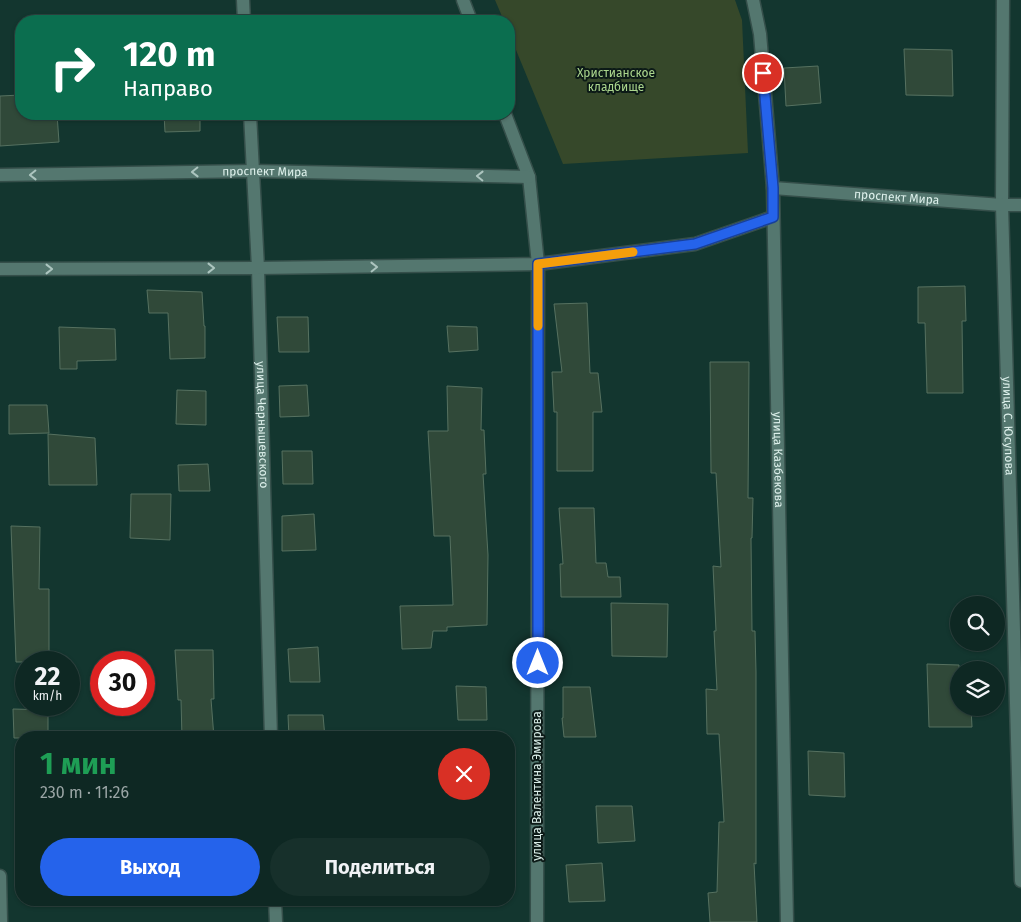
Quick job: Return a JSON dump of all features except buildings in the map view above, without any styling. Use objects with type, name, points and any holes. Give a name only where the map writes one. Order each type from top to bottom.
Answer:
[{"type":"street","points":[[243,0],[244,15]]},
{"type":"street","points":[[463,0],[469,15]]},
{"type":"street","name":"улица Казбекова","points":[[753,0],[760,34],[773,188],[787,922]]},
{"type":"street","name":"улица С. Юсупова","points":[[1003,0],[1002,205],[1021,881]]},
{"type":"street","name":"улица Чернышевского","points":[[250,120],[258,268],[271,731]]},
{"type":"street","name":"улица Валентина Эмирова","points":[[507,120],[529,177],[538,264],[537,922]]},
{"type":"street","name":"проспект Мира","points":[[0,175],[254,172],[529,177]]},
{"type":"street","name":"проспект Мира","points":[[773,188],[1021,205]]},
{"type":"street","points":[[0,269],[538,264],[695,244],[773,217]]},
{"type":"street","points":[[0,876],[1,922]]},
{"type":"street","points":[[275,906],[276,922]]},
{"type":"green space","name":"Христианское кладбище","points":[[495,0],[735,0],[742,20],[748,153],[563,164],[515,48],[515,15],[501,15]]},
{"type":"slow traffic","points":[[538,326],[538,264],[633,252]]},
{"type":"route","points":[[538,663],[538,264],[695,244],[773,217],[773,188],[763,73]]}]
